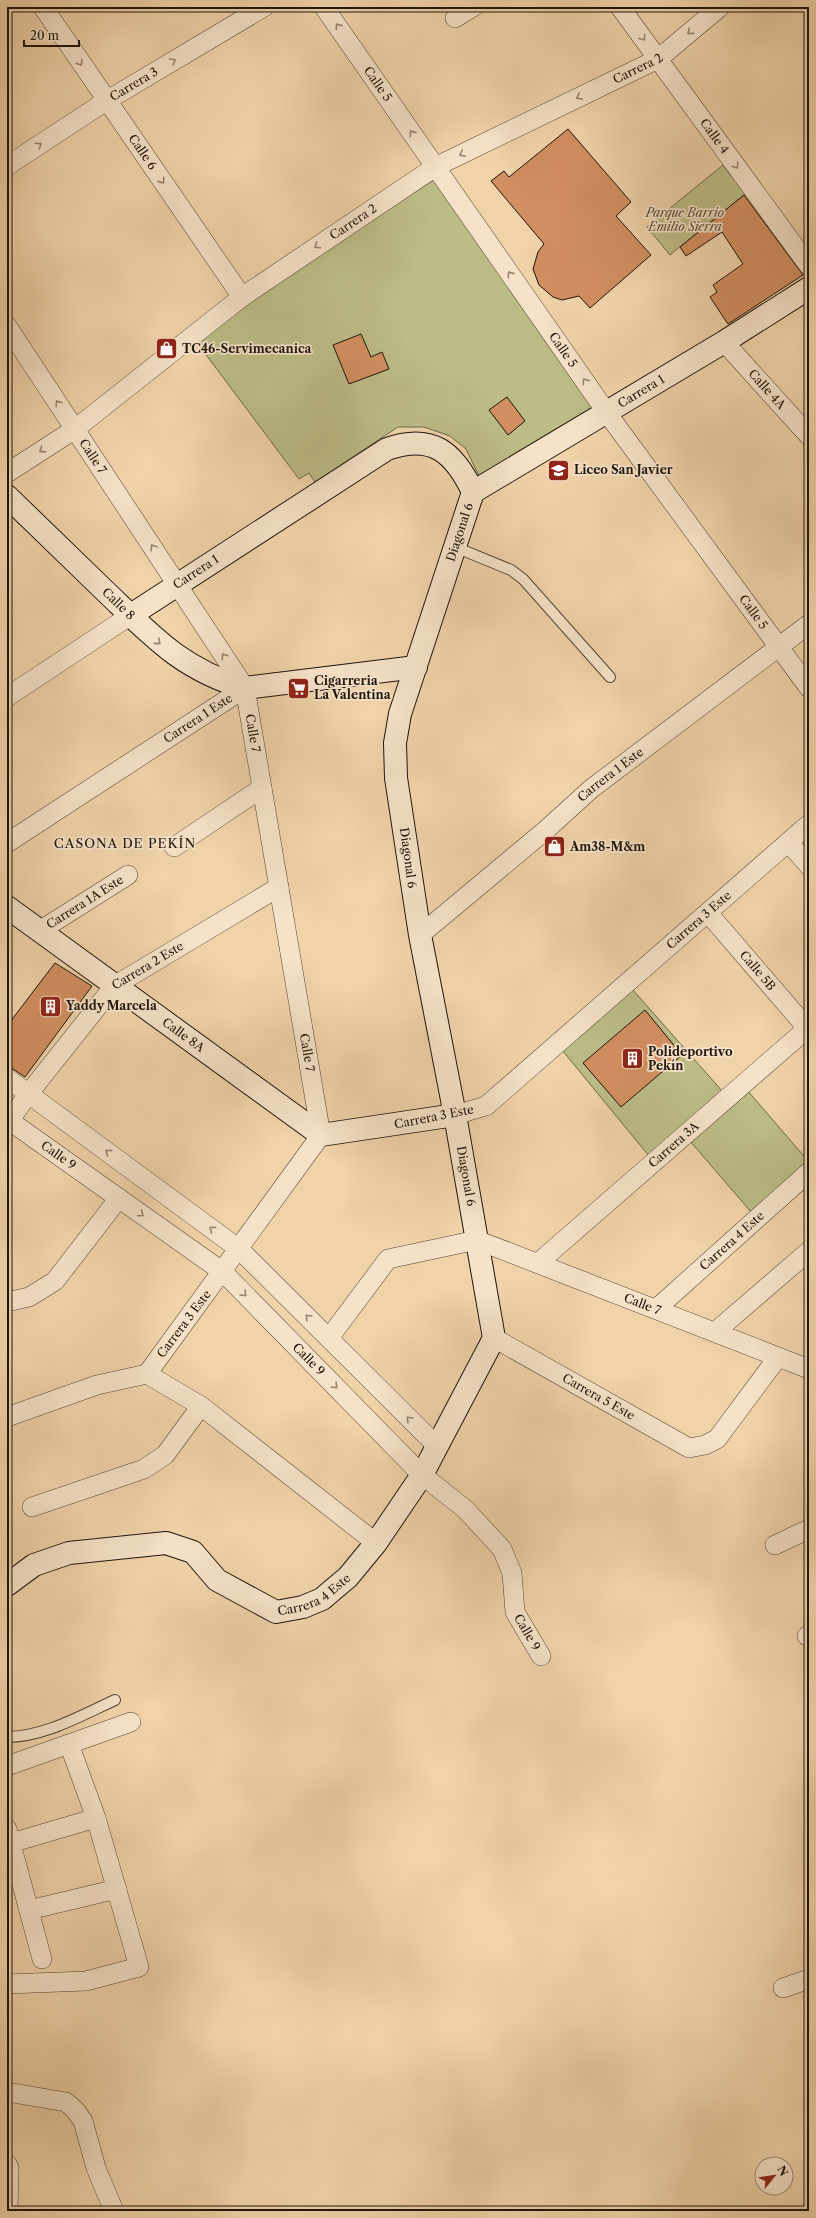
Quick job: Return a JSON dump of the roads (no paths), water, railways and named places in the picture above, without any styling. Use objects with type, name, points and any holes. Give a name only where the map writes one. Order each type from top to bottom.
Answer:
[{"type":"main road","name":"Carrera 1","points":[[473,492],[724,342],[809,288]]},
{"type":"main road","name":"Diagonal 6","points":[[387,449],[403,444],[423,444],[436,448],[450,455],[463,470],[473,492],[400,714],[395,743],[396,778],[420,935],[455,1115],[494,1338]]},
{"type":"main road","name":"Carrera 1","points":[[130,615],[387,449]]},
{"type":"main road","name":"Calle 8","points":[[7,496],[152,637],[174,654],[203,673],[245,688]]},
{"type":"main road","name":"Carrera 1 Este","points":[[245,688],[416,667]]},
{"type":"main road","name":"Calle 8A","points":[[7,907],[41,930],[114,986],[321,1136]]},
{"type":"main road","name":"Carrera 3 Este","points":[[321,1136],[455,1115]]},
{"type":"main road","name":"Carrera 4 Este","points":[[7,1584],[34,1565],[69,1552],[166,1543],[193,1552],[217,1580],[276,1612],[303,1607],[322,1599],[348,1577],[376,1543],[422,1475],[494,1338]]},
{"type":"street","name":"Calle 6","points":[[43,7],[106,101],[242,297]]},
{"type":"street","name":"Carrera 3","points":[[7,166],[106,101],[264,7]]},
{"type":"street","name":"Calle 5","points":[[324,7],[607,412],[809,688]]},
{"type":"street","points":[[455,18],[474,7]]},
{"type":"street","name":"Calle 4","points":[[620,7],[809,266]]},
{"type":"street","name":"Carrera 2","points":[[7,472],[75,429],[242,297],[435,167],[658,59],[720,7]]},
{"type":"street","name":"Calle 7","points":[[7,326],[245,688],[321,1136]]},
{"type":"street","name":"Calle 4A","points":[[724,342],[809,436]]},
{"type":"street","name":"Carrera 1","points":[[7,697],[130,615]]},
{"type":"street","name":"Carrera 1 Este","points":[[420,935],[547,829],[591,789],[809,624]]},
{"type":"street","name":"Carrera 1 Este","points":[[7,843],[245,688]]},
{"type":"street","points":[[174,847],[262,788]]},
{"type":"street","name":"Carrera 3 Este","points":[[455,1115],[486,1106],[809,824]]},
{"type":"street","points":[[789,843],[809,866]]},
{"type":"street","name":"Carrera 1A Este","points":[[41,930],[128,875]]},
{"type":"street","name":"Carrera 2 Este","points":[[8,1121],[28,1093],[114,986],[279,887]]},
{"type":"street","name":"Calle 5B","points":[[708,913],[808,1027]]},
{"type":"street","name":"Carrera 3A","points":[[538,1263],[808,1027]]},
{"type":"street","points":[[7,1078],[239,1249],[437,1446]]},
{"type":"street","name":"Calle 9","points":[[8,1121],[223,1272],[422,1475],[465,1509],[502,1549],[512,1573],[515,1612],[541,1656]]},
{"type":"street","name":"Carrera 3 Este","points":[[147,1374],[321,1136]]},
{"type":"street","name":"Carrera 4 Este","points":[[656,1309],[809,1172]]},
{"type":"street","points":[[7,1302],[29,1297],[55,1281],[119,1198]]},
{"type":"street","points":[[329,1338],[388,1259],[477,1240]]},
{"type":"street","name":"Calle 7","points":[[477,1240],[809,1369]]},
{"type":"street","points":[[715,1332],[809,1251]]},
{"type":"street","name":"Carrera 5 Este","points":[[494,1338],[689,1448],[705,1445],[717,1440],[778,1357]]},
{"type":"street","points":[[7,1417],[97,1385],[147,1374],[201,1406],[376,1543]]},
{"type":"street","points":[[32,1507],[144,1469],[165,1455],[201,1406]]},
{"type":"street","points":[[775,1545],[809,1529]]},
{"type":"street","points":[[7,1766],[131,1722]]},
{"type":"street","points":[[7,1984],[86,1981],[139,1967],[96,1818],[69,1744]]},
{"type":"street","points":[[42,1959],[9,1836],[96,1818]]},
{"type":"street","points":[[29,1910],[117,1889]]},
{"type":"street","points":[[783,1988],[809,1978]]},
{"type":"street","points":[[7,2092],[66,2102],[75,2110],[83,2121],[96,2168],[114,2211]]},
{"type":"street","points":[[7,2164],[8,2211]]},
{"type":"lane","points":[[455,547],[511,570],[523,579],[610,676]]},
{"type":"lane","points":[[7,1737],[24,1737],[69,1721],[116,1700]]},
{"type":"place","name":"TC46-Servimecanica","points":[[166,349]]},
{"type":"place","name":"Liceo San Javier","points":[[558,470]]},
{"type":"place","name":"Cigarreria La Valentina","points":[[299,688]]},
{"type":"place","name":"Am38-M&m","points":[[555,847]]},
{"type":"place","name":"Yaddy Marcela","points":[[50,1006]]},
{"type":"place","name":"Polideportivo Pekín","points":[[633,1059]]},
{"type":"district","name":"CASONA DE PEKÍN","points":[[125,843]]},
{"type":"park label","name":"Parque Barrio Emilio Sierra","points":[[685,220]]}]
